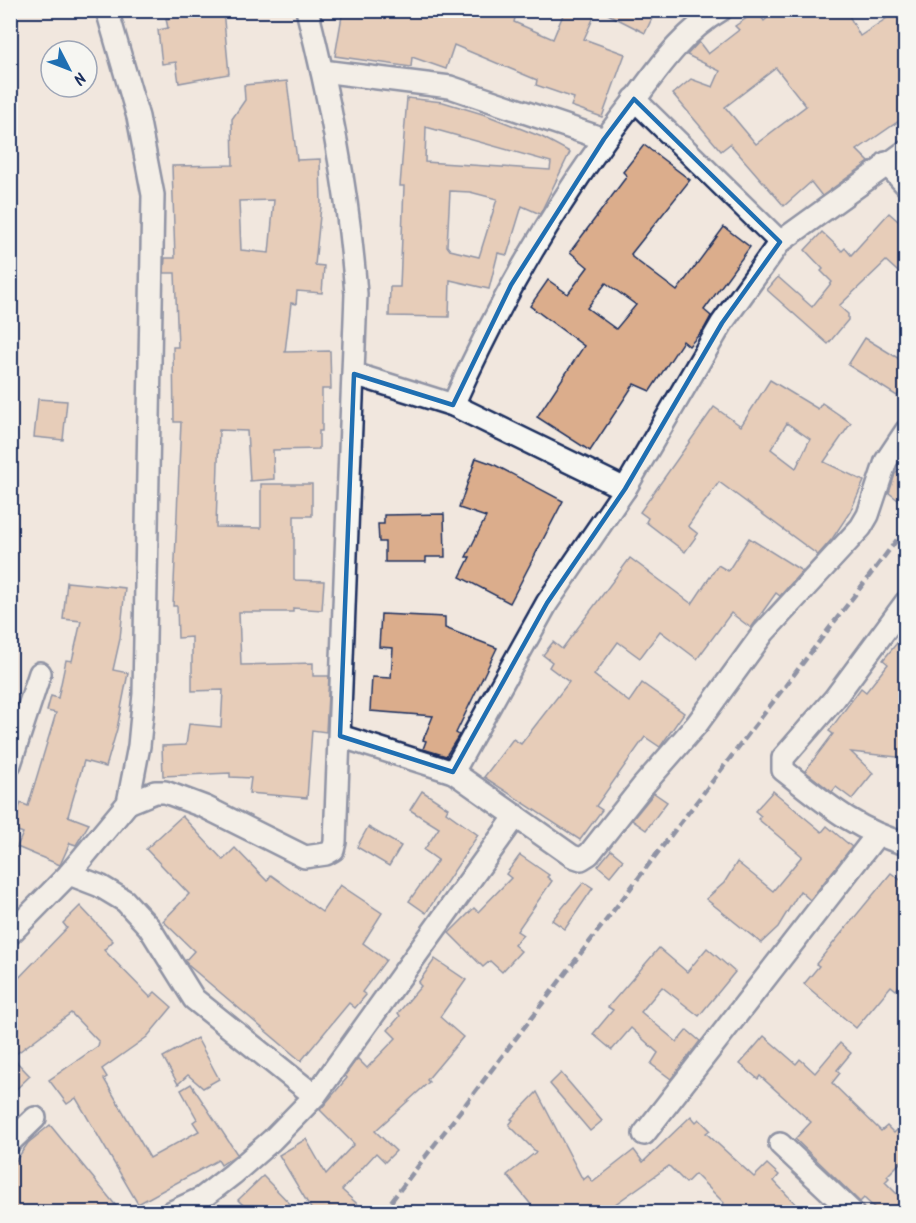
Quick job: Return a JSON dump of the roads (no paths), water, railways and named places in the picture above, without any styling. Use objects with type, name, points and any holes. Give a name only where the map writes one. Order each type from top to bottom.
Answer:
[{"type":"street","points":[[107,10],[138,117],[154,204],[144,694],[139,746],[128,803]]},
{"type":"street","points":[[10,934],[69,874],[128,803],[155,792],[165,792],[205,807],[305,857],[316,858],[333,850],[340,736],[356,294],[352,243],[322,70],[306,10]]},
{"type":"street","points":[[453,405],[512,285],[604,139],[676,44],[706,19],[722,10]]},
{"type":"street","points":[[322,70],[450,87],[604,139]]},
{"type":"street","points":[[634,99],[780,242]]},
{"type":"street","points":[[453,772],[547,603],[625,489],[722,323],[780,242],[886,163],[906,151]]},
{"type":"street","points":[[886,163],[906,185]]},
{"type":"street","points":[[354,374],[453,405],[625,489]]},
{"type":"street","points":[[340,736],[453,772],[572,856],[581,859],[589,854],[642,787],[697,724],[764,632],[861,528],[886,461],[906,431]]},
{"type":"street","points":[[906,602],[835,698],[783,758],[781,765],[783,770],[815,795],[876,836],[906,844]]},
{"type":"street","points":[[10,764],[40,673]]},
{"type":"street","points":[[172,1212],[201,1198],[233,1174],[272,1140],[315,1096],[516,816]]},
{"type":"street","points":[[644,1134],[876,836]]},
{"type":"street","points":[[69,874],[100,886],[124,901],[149,927],[195,999],[315,1096]]},
{"type":"street","points":[[10,1142],[35,1118]]},
{"type":"street","points":[[780,1144],[852,1212]]},
{"type":"railway","points":[[383,1212],[906,528]]}]
